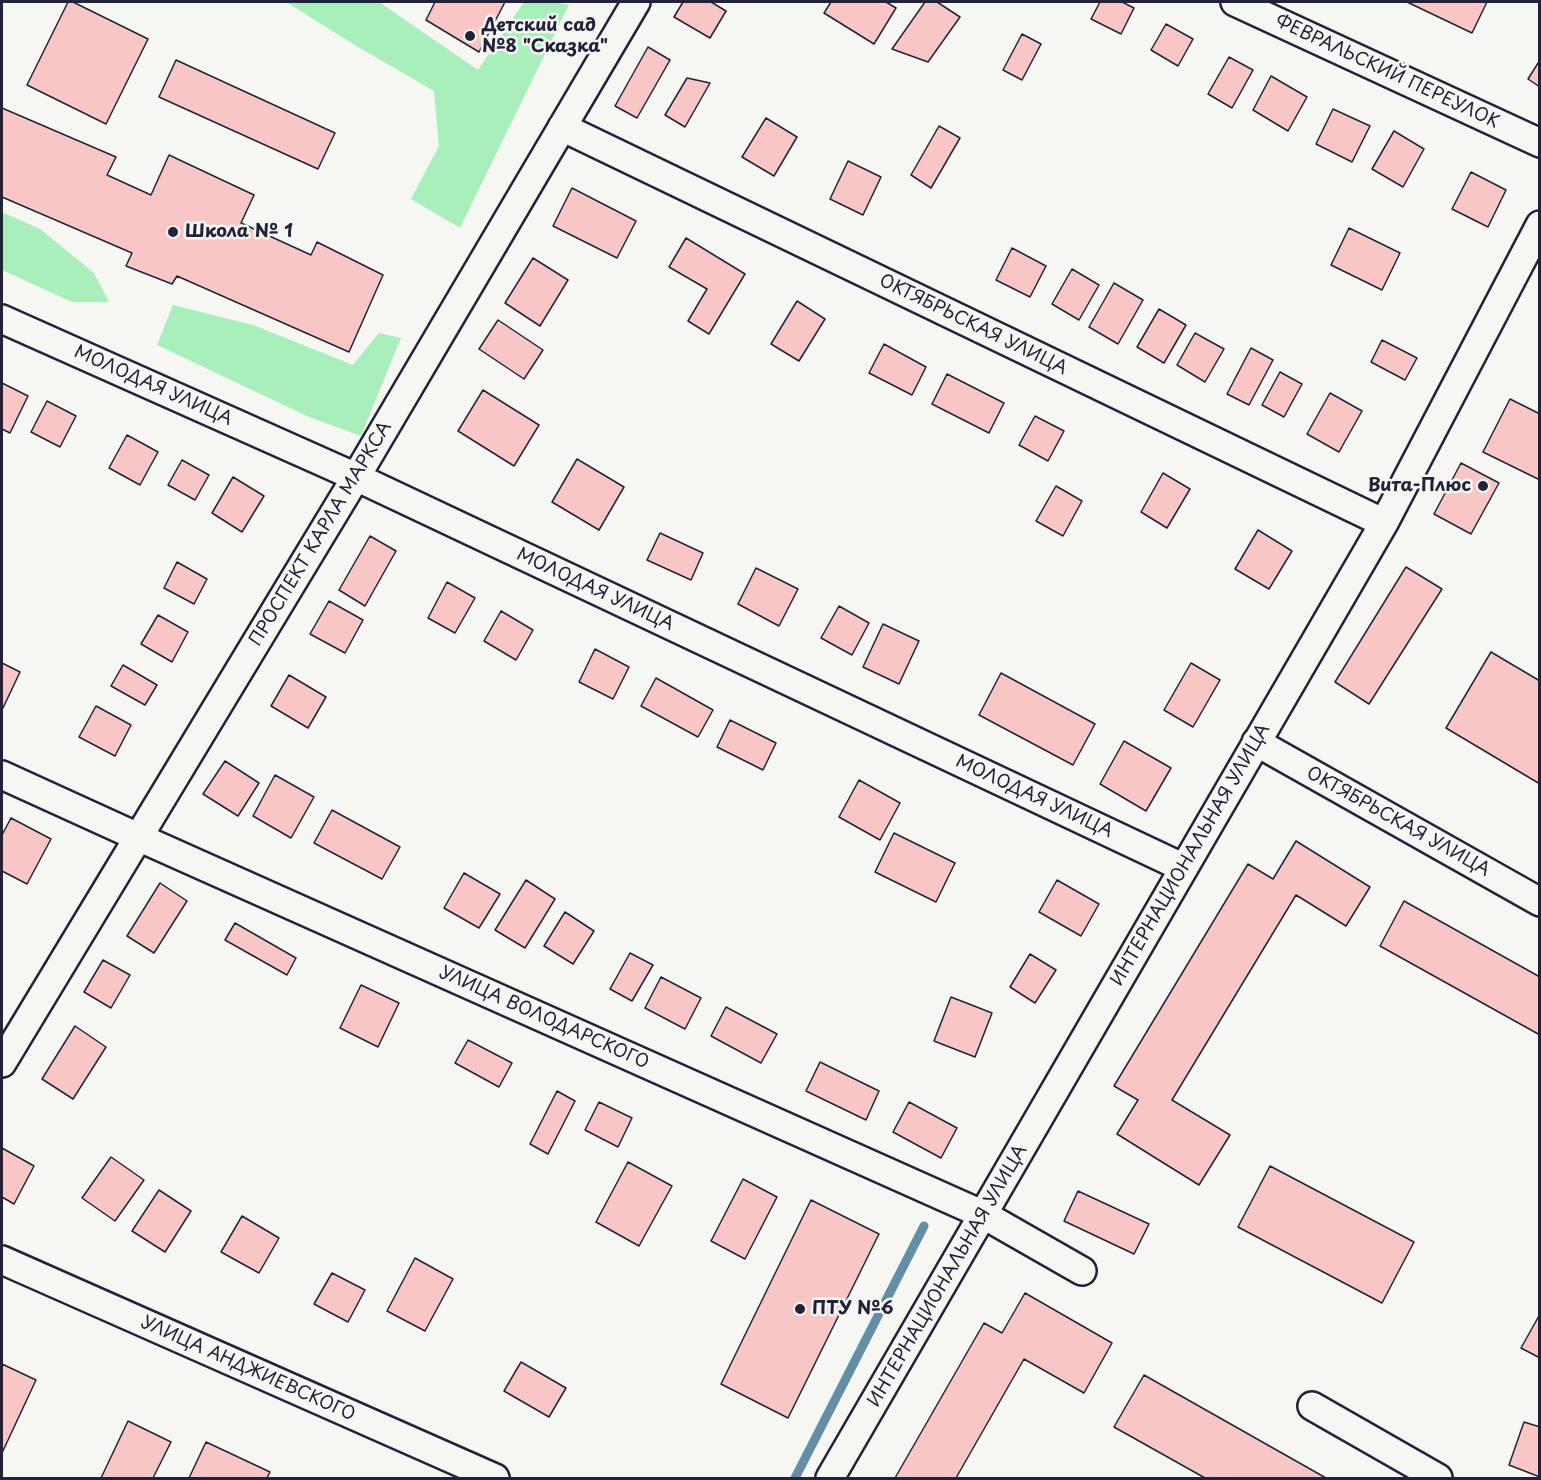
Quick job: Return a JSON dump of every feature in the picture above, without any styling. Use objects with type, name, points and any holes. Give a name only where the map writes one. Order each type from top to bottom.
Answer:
[{"type":"street","name":"ПРОСПЕКТ КАРЛА МАРКСА","points":[[2,1063],[356,477],[636,2]]},
{"type":"street","name":"ФЕВРАЛЬСКИЙ ПЕРЕУЛОК","points":[[1235,2],[1539,143]]},
{"type":"street","name":"ОКТЯБРЬСКАЯ УЛИЦА","points":[[562,127],[1384,523]]},
{"type":"street","name":"ИНТЕРНАЦИОНАЛЬНАЯ УЛИЦА","points":[[830,1479],[1384,523],[1539,225]]},
{"type":"street","name":"МОЛОДАЯ УЛИЦА","points":[[2,318],[356,477],[1184,868]]},
{"type":"street","name":"ОКТЯБРЬСКАЯ УЛИЦА","points":[[1256,742],[1539,902]]},
{"type":"street","name":"УЛИЦА ВОЛОДАРСКОГО","points":[[2,774],[984,1215],[1083,1271]]},
{"type":"street","name":"УЛИЦА АНДЖИЕВСКОГО","points":[[2,1260],[495,1479]]},
{"type":"street","points":[[1312,1406],[1438,1479]]},
{"type":"green space","points":[[286,2],[379,2],[478,70],[524,2],[553,2],[569,5],[460,228],[411,199],[439,146],[434,91]]},
{"type":"green space","points":[[2,212],[40,229],[94,273],[109,302],[72,302],[2,270]]},
{"type":"green space","points":[[173,305],[253,325],[353,365],[379,333],[401,338],[361,436],[309,417],[157,345]]},
{"type":"building","points":[[68,2],[73,2],[148,39],[106,124],[27,85]]},
{"type":"building","name":"Детский сад №8 \"Сказка\"","points":[[435,2],[505,2],[479,52],[426,20]]},
{"type":"building","points":[[683,2],[711,2],[726,11],[710,38],[674,17]]},
{"type":"building","points":[[831,2],[886,2],[896,8],[874,44],[824,13]]},
{"type":"building","points":[[925,2],[937,2],[960,17],[928,62],[892,49]]},
{"type":"building","points":[[1100,2],[1122,2],[1134,8],[1121,34],[1091,19]]},
{"type":"building","points":[[1407,2],[1487,2],[1472,33]]},
{"type":"building","points":[[1166,24],[1193,39],[1178,66],[1151,50]]},
{"type":"building","points":[[1022,34],[1041,44],[1022,80],[1003,70]]},
{"type":"building","points":[[648,47],[670,60],[637,118],[615,106]]},
{"type":"building","points":[[1229,57],[1253,70],[1232,108],[1208,94]]},
{"type":"building","points":[[176,60],[335,133],[318,169],[159,97]]},
{"type":"building","points":[[1540,60],[1540,87],[1528,79]]},
{"type":"building","points":[[1271,76],[1307,97],[1288,131],[1253,110]]},
{"type":"building","points":[[687,78],[710,83],[685,127],[665,115]]},
{"type":"building","name":"Школа № 1","points":[[2,108],[116,157],[107,175],[151,195],[169,155],[254,195],[241,223],[311,255],[317,242],[383,275],[349,352],[177,276],[172,284],[126,266],[132,253],[2,197]]},
{"type":"building","points":[[1333,109],[1370,126],[1352,162],[1316,144]]},
{"type":"building","points":[[766,118],[797,137],[774,176],[742,157]]},
{"type":"building","points":[[939,126],[960,138],[931,188],[911,175]]},
{"type":"building","points":[[1394,131],[1424,149],[1403,187],[1372,169]]},
{"type":"building","points":[[848,161],[881,177],[863,215],[830,199]]},
{"type":"building","points":[[1471,172],[1506,190],[1488,227],[1452,209]]},
{"type":"building","points":[[572,188],[636,221],[617,258],[553,226]]},
{"type":"building","points":[[1349,228],[1400,253],[1382,290],[1331,265]]},
{"type":"building","points":[[686,238],[745,274],[709,334],[688,321],[707,289],[669,267]]},
{"type":"building","points":[[1012,248],[1046,266],[1030,297],[996,280]]},
{"type":"building","points":[[533,258],[568,280],[540,326],[505,303]]},
{"type":"building","points":[[1072,269],[1099,285],[1079,320],[1052,304]]},
{"type":"building","points":[[1114,283],[1143,300],[1118,344],[1089,327]]},
{"type":"building","points":[[797,301],[825,319],[799,361],[771,344]]},
{"type":"building","points":[[1159,309],[1186,325],[1164,363],[1137,347]]},
{"type":"building","points":[[498,320],[543,350],[524,379],[479,349]]},
{"type":"building","points":[[1195,333],[1224,349],[1205,382],[1177,365]]},
{"type":"building","points":[[1382,340],[1417,358],[1405,380],[1371,362]]},
{"type":"building","points":[[884,344],[926,367],[912,395],[869,373]]},
{"type":"building","points":[[1251,348],[1273,360],[1249,405],[1227,394]]},
{"type":"building","points":[[1280,372],[1302,384],[1284,417],[1262,405]]},
{"type":"building","points":[[947,374],[1004,403],[989,433],[932,404]]},
{"type":"building","points":[[2,383],[28,396],[10,433],[2,429]]},
{"type":"building","points":[[483,390],[539,425],[514,466],[458,431]]},
{"type":"building","points":[[1330,393],[1362,411],[1339,452],[1307,434]]},
{"type":"building","points":[[1510,399],[1540,414],[1540,480],[1483,452]]},
{"type":"building","points":[[47,401],[76,416],[60,447],[31,432]]},
{"type":"building","points":[[1035,416],[1064,431],[1048,461],[1019,445]]},
{"type":"building","points":[[127,435],[158,452],[140,485],[109,468]]},
{"type":"building","points":[[577,459],[624,487],[599,530],[552,502]]},
{"type":"building","points":[[182,460],[209,475],[195,500],[168,485]]},
{"type":"building","points":[[1461,463],[1499,483],[1471,534],[1434,514]]},
{"type":"building","points":[[1163,473],[1190,489],[1167,528],[1141,512]]},
{"type":"building","points":[[233,477],[264,496],[242,532],[212,513]]},
{"type":"building","points":[[1056,486],[1082,501],[1063,536],[1036,521]]},
{"type":"building","points":[[1258,530],[1292,551],[1269,589],[1235,569]]},
{"type":"building","points":[[660,533],[703,553],[691,580],[647,560]]},
{"type":"building","points":[[370,536],[396,551],[365,606],[339,590]]},
{"type":"building","points":[[177,562],[207,579],[194,604],[164,588]]},
{"type":"building","points":[[1406,567],[1442,589],[1369,704],[1335,682]]},
{"type":"building","points":[[756,568],[798,589],[779,626],[738,604]]},
{"type":"building","points":[[447,582],[475,598],[455,633],[428,618]]},
{"type":"building","points":[[329,601],[363,620],[345,653],[310,634]]},
{"type":"building","points":[[839,606],[869,623],[852,655],[821,638]]},
{"type":"building","points":[[501,611],[533,630],[516,660],[484,641]]},
{"type":"building","points":[[158,615],[188,632],[172,662],[141,644]]},
{"type":"building","points":[[883,624],[919,641],[899,684],[863,667]]},
{"type":"building","points":[[595,649],[629,667],[613,699],[579,682]]},
{"type":"building","points":[[1491,652],[1540,681],[1540,784],[1446,728]]},
{"type":"building","points":[[2,663],[20,672],[3,708],[2,707]]},
{"type":"building","points":[[1191,663],[1220,680],[1193,727],[1164,710]]},
{"type":"building","points":[[123,665],[157,685],[145,705],[111,686]]},
{"type":"building","points":[[1001,673],[1095,724],[1073,765],[979,715]]},
{"type":"building","points":[[289,675],[326,697],[308,728],[271,706]]},
{"type":"building","points":[[656,678],[713,710],[698,737],[641,706]]},
{"type":"building","points":[[96,706],[131,725],[115,756],[79,737]]},
{"type":"building","points":[[730,720],[776,743],[763,770],[717,747]]},
{"type":"building","points":[[1124,741],[1171,768],[1146,811],[1100,784]]},
{"type":"building","points":[[225,761],[259,783],[238,816],[203,794]]},
{"type":"building","points":[[275,775],[314,797],[291,838],[253,816]]},
{"type":"building","points":[[859,780],[900,803],[880,840],[839,817]]},
{"type":"building","points":[[332,810],[400,847],[382,879],[314,843]]},
{"type":"building","points":[[11,818],[51,839],[27,884],[2,871],[2,835]]},
{"type":"building","points":[[894,833],[955,863],[936,902],[875,872]]},
{"type":"building","points":[[1296,841],[1370,887],[1346,926],[1296,895],[1172,1100],[1230,1135],[1199,1185],[1117,1134],[1138,1100],[1114,1086],[1248,864],[1273,879]]},
{"type":"building","points":[[464,873],[500,894],[479,928],[444,908]]},
{"type":"building","points":[[526,880],[555,899],[525,948],[495,930]]},
{"type":"building","points":[[1057,880],[1099,904],[1081,936],[1039,912]]},
{"type":"building","points":[[160,883],[187,901],[154,953],[127,936]]},
{"type":"building","points":[[1404,901],[1540,977],[1540,1035],[1380,946]]},
{"type":"building","points":[[565,912],[594,931],[573,964],[544,946]]},
{"type":"building","points":[[235,923],[296,958],[287,975],[225,940]]},
{"type":"building","points":[[630,953],[653,965],[632,1001],[610,989]]},
{"type":"building","points":[[1030,954],[1056,970],[1035,1003],[1010,987]]},
{"type":"building","points":[[103,960],[130,975],[111,1008],[84,992]]},
{"type":"building","points":[[661,977],[701,998],[685,1029],[645,1008]]},
{"type":"building","points":[[361,985],[399,1003],[378,1047],[340,1028]]},
{"type":"building","points":[[951,997],[992,1013],[975,1057],[934,1041]]},
{"type":"building","points":[[726,1007],[777,1034],[761,1063],[711,1036]]},
{"type":"building","points":[[75,1026],[106,1047],[73,1099],[42,1079]]},
{"type":"building","points":[[468,1040],[512,1063],[499,1087],[455,1063]]},
{"type":"building","points":[[820,1062],[879,1091],[866,1120],[806,1091]]},
{"type":"building","points":[[557,1091],[575,1101],[548,1154],[530,1144]]},
{"type":"building","points":[[599,1102],[632,1118],[618,1147],[585,1130]]},
{"type":"building","points":[[909,1102],[957,1128],[941,1158],[893,1132]]},
{"type":"building","points":[[2,1148],[34,1166],[14,1204],[2,1197]]},
{"type":"building","points":[[111,1157],[144,1180],[115,1221],[82,1198]]},
{"type":"building","points":[[628,1162],[672,1186],[639,1246],[596,1222]]},
{"type":"building","points":[[1270,1166],[1414,1242],[1382,1303],[1238,1227]]},
{"type":"building","points":[[743,1179],[777,1197],[745,1259],[711,1241]]},
{"type":"building","points":[[159,1190],[191,1211],[165,1252],[132,1231]]},
{"type":"building","points":[[1078,1191],[1149,1224],[1134,1254],[1064,1221]]},
{"type":"building","name":"ПТУ №6","points":[[811,1200],[879,1234],[788,1418],[721,1384]]},
{"type":"building","points":[[242,1216],[279,1238],[259,1273],[221,1252]]},
{"type":"building","points":[[415,1258],[453,1279],[425,1331],[387,1311]]},
{"type":"building","points":[[332,1273],[365,1290],[348,1322],[314,1304]]},
{"type":"building","points":[[1025,1293],[1112,1343],[1084,1393],[1024,1359],[956,1478],[895,1478],[984,1323],[1002,1333]]},
{"type":"building","points":[[1540,1314],[1540,1358],[1521,1348]]},
{"type":"building","points":[[521,1362],[566,1388],[549,1417],[504,1391]]},
{"type":"building","points":[[2,1364],[36,1380],[2,1453]]},
{"type":"building","points":[[1144,1375],[1326,1478],[1205,1478],[1114,1427]]},
{"type":"building","points":[[128,1421],[171,1442],[153,1478],[101,1478]]},
{"type":"building","points":[[1524,1422],[1540,1427],[1540,1477],[1509,1465]]},
{"type":"building","points":[[206,1442],[270,1472],[267,1478],[189,1478]]},
{"type":"waterway","points":[[795,1478],[924,1226]]},
{"type":"place","name":"Детский сад №8 \"Сказка\"","points":[[470,36]]},
{"type":"place","name":"Школа № 1","points":[[173,232]]},
{"type":"place","name":"Вита-Плюс","points":[[1483,486]]},
{"type":"place","name":"ПТУ №6","points":[[800,1309]]}]
